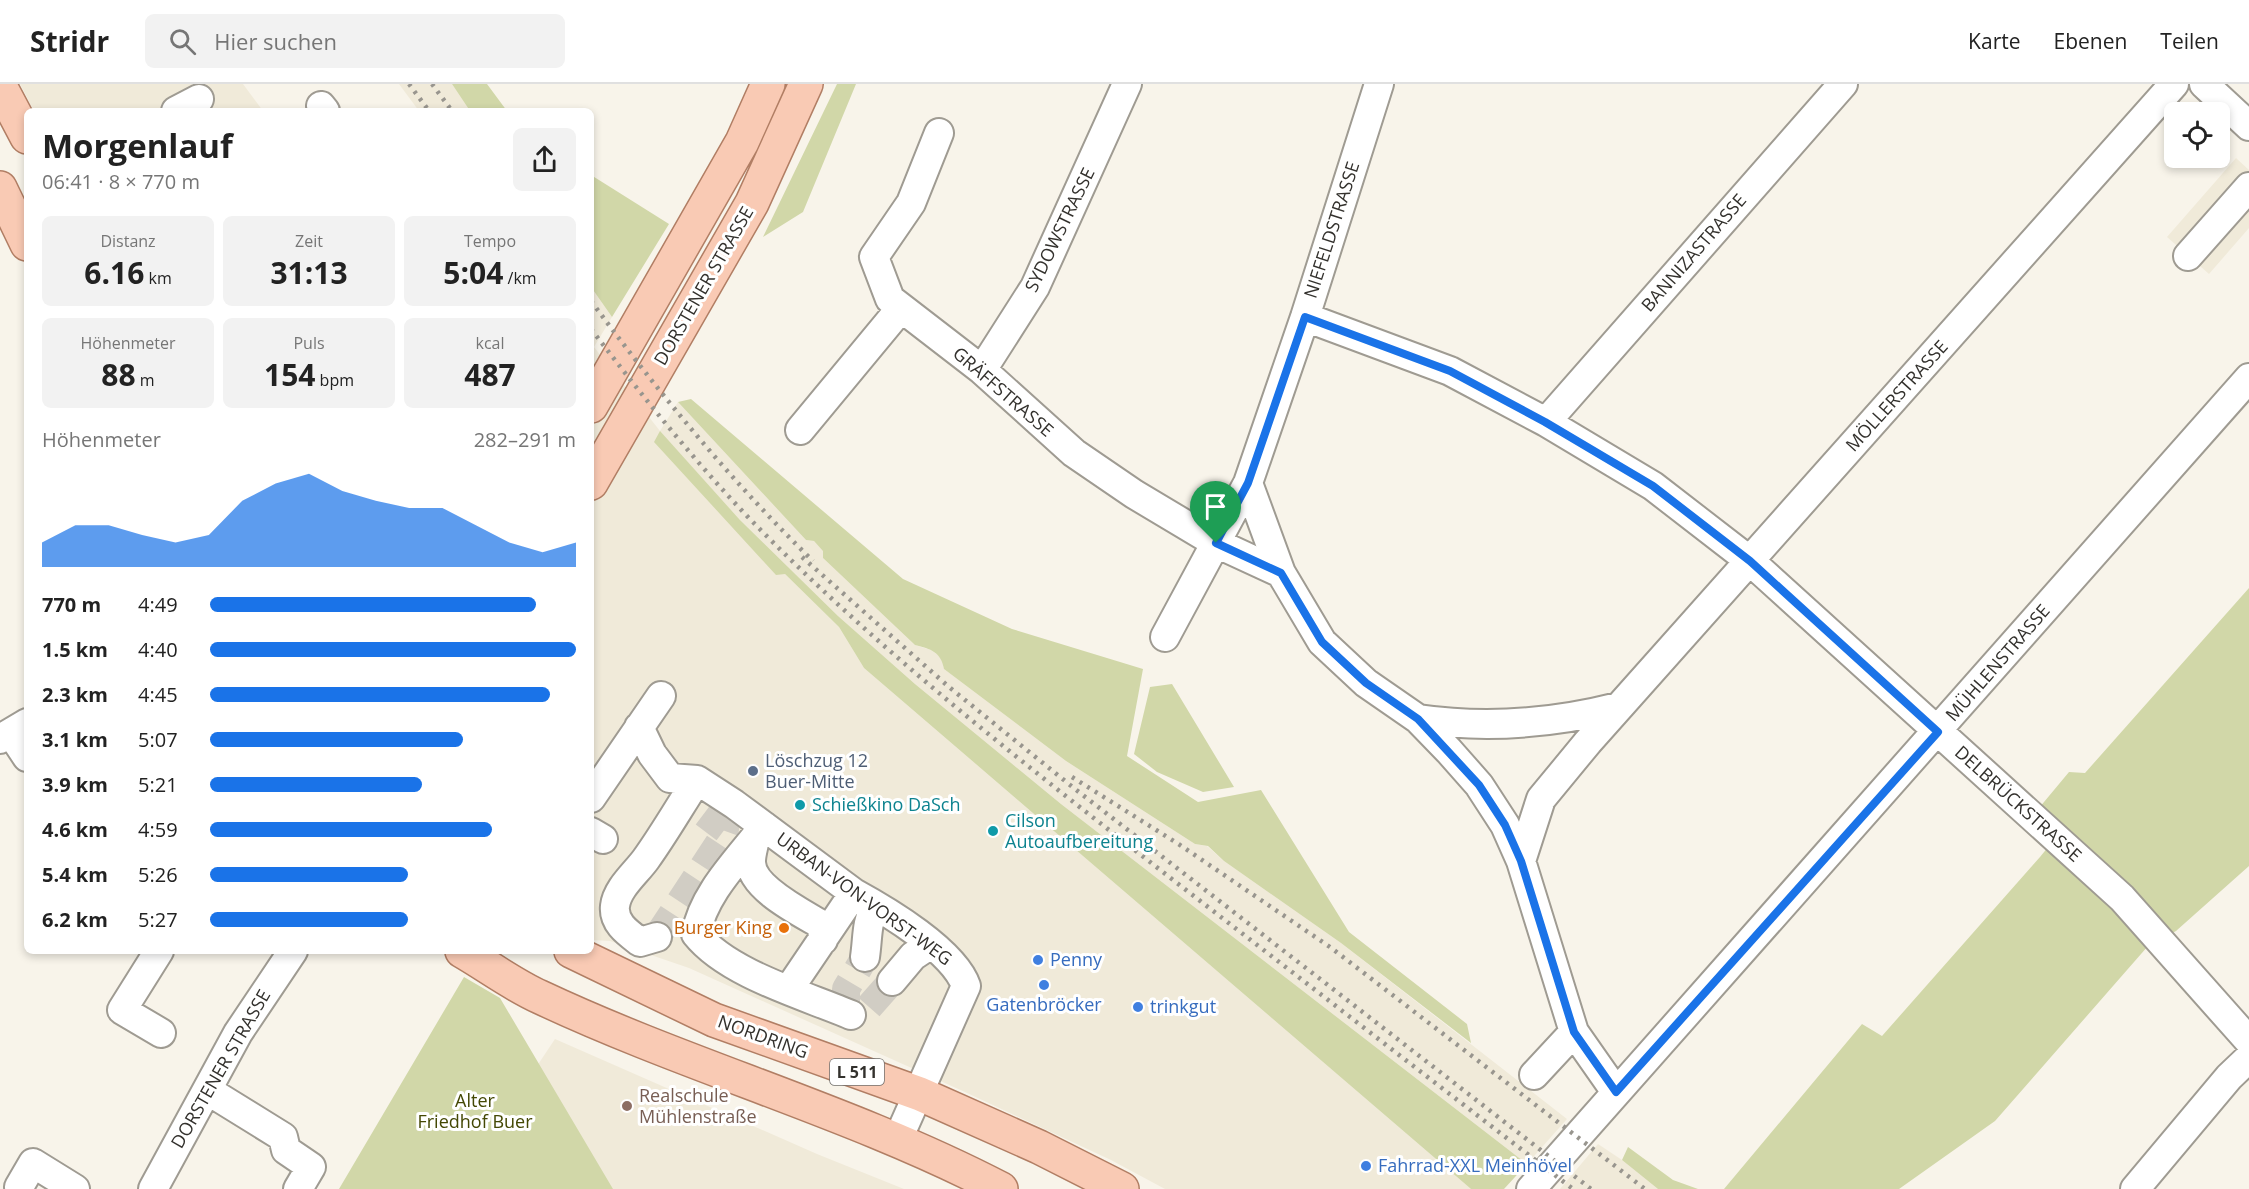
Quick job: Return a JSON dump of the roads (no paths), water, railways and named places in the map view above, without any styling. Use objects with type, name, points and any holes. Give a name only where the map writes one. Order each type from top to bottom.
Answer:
[{"type":"main road","points":[[594,401],[742,142],[768,84]]},
{"type":"main road","name":"DORSTENER STRASSE","points":[[594,478],[752,203],[806,84]]},
{"type":"main road","points":[[0,86],[24,131]]},
{"type":"main road","points":[[4,207],[24,239]]},
{"type":"main road","name":"L 511","points":[[467,954],[553,1003],[624,1033],[898,1139],[1001,1189]]},
{"type":"main road","name":"NORDRING","points":[[577,954],[714,1020],[920,1094],[1039,1147],[1122,1189]]},
{"type":"street","name":"SYDOWSTRASSE","points":[[982,370],[1035,287],[1126,84]]},
{"type":"street","name":"NIEFELDSTRASSE","points":[[1165,637],[1248,483],[1305,317],[1379,84]]},
{"type":"street","name":"BANNIZASTRASSE","points":[[1545,422],[1843,84]]},
{"type":"street","name":"MÖLLERSTRASSE","points":[[1521,861],[1541,799],[1618,707],[2174,84]]},
{"type":"street","points":[[2204,84],[2249,126]]},
{"type":"street","name":"GRÄFFSTRASSE","points":[[939,133],[911,203],[874,257],[890,299],[982,370],[1074,453],[1134,494],[1216,543],[1281,573]]},
{"type":"street","points":[[2188,256],[2249,187]]},
{"type":"street","points":[[800,430],[901,308]]},
{"type":"street","name":"DELBRÜCKSTRASSE","points":[[1305,317],[1450,371],[1545,422],[1653,486],[1750,561],[2122,898],[2249,1041]]},
{"type":"street","name":"MÜHLENSTRASSE","points":[[1531,1189],[1938,732],[2249,378]]},
{"type":"street","points":[[1248,483],[1281,573],[1322,642],[1366,683],[1418,719],[1479,785],[1505,825],[1521,861],[1574,1032],[1616,1092]]},
{"type":"street","points":[[594,794],[661,696]]},
{"type":"street","points":[[1418,719],[1458,725],[1515,725],[1571,719],[1618,707]]},
{"type":"street","name":"URBAN-VON-VORST-WEG","points":[[639,727],[652,754],[684,779],[759,832],[931,944],[947,956],[961,972],[966,986],[920,1094],[898,1139]]},
{"type":"street","points":[[13,732],[24,752]]},
{"type":"street","points":[[657,937],[640,942],[616,921],[615,906],[620,892],[646,858],[684,779]]},
{"type":"street","points":[[759,832],[750,863],[758,880],[772,895],[822,925],[823,940]]},
{"type":"street","points":[[759,832],[722,879],[698,920],[696,934],[706,946],[734,963],[789,989],[856,1010]]},
{"type":"street","points":[[789,989],[823,940],[864,899]]},
{"type":"street","points":[[864,899],[868,938],[865,957]]},
{"type":"street","points":[[892,981],[913,956],[931,944]]},
{"type":"street","points":[[157,954],[122,1010],[161,1033]]},
{"type":"street","name":"DORSTENER STRASSE","points":[[153,1189],[238,1034],[291,954]]},
{"type":"street","points":[[1534,1075],[1574,1032]]},
{"type":"street","points":[[2135,1189],[2229,1077],[2249,1058]]},
{"type":"street","points":[[207,1090],[282,1137],[286,1150],[311,1167],[298,1189]]},
{"type":"street","points":[[19,1187],[33,1163],[75,1189]]},
{"type":"tunnel","points":[[657,937],[721,840],[725,829],[685,799]]},
{"type":"tunnel","points":[[846,1009],[846,989],[865,957]]},
{"type":"tunnel","points":[[869,1007],[892,981]]},
{"type":"railway","points":[[409,84],[427,108]]},
{"type":"railway","points":[[432,84],[450,108]]},
{"type":"railway","points":[[594,305],[697,436],[753,500],[813,561]]},
{"type":"railway","points":[[594,333],[666,424],[747,516],[797,566],[901,661],[1065,796],[1573,1189]]},
{"type":"railway","points":[[802,557],[949,687],[1075,789],[1591,1189]]},
{"type":"railway","points":[[1072,777],[1180,845],[1330,947],[1645,1189]]},
{"type":"place","name":"Löschzug 12 Buer-Mitte","points":[[753,771]]},
{"type":"place","name":"Schießkino DaSch","points":[[800,805]]},
{"type":"place","name":"Cilson Autoaufbereitung","points":[[993,831]]},
{"type":"place","name":"Burger King","points":[[784,928]]},
{"type":"place","name":"Penny","points":[[1038,960]]},
{"type":"place","name":"Gatenbröcker","points":[[1044,985]]},
{"type":"place","name":"trinkgut","points":[[1138,1007]]},
{"type":"place","name":"Realschule Mühlenstraße","points":[[627,1106]]},
{"type":"place","name":"Fahrrad-XXL Meinhövel","points":[[1366,1166]]},
{"type":"park label","name":"Alter Friedhof Buer","points":[[475,1111]]}]
